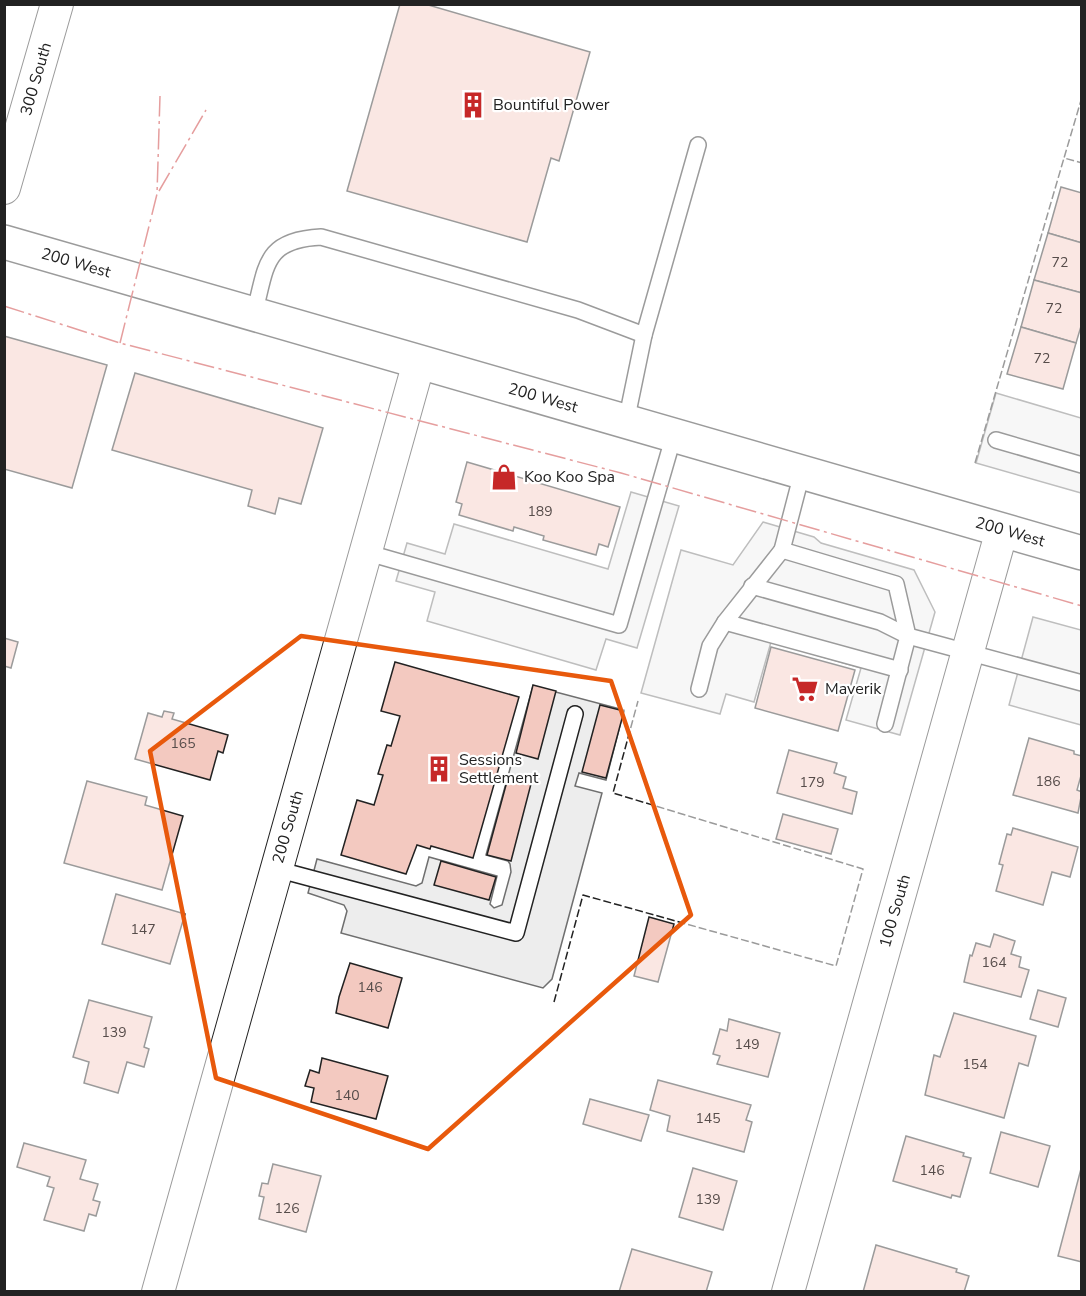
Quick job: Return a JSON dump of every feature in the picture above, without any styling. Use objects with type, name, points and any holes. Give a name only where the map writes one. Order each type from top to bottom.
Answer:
[{"type":"main road","name":"200 West","points":[[4,242],[1082,553]]},
{"type":"street","name":"300 South","points":[[4,188],[57,4]]},
{"type":"street","name":"200 South","points":[[158,1292],[419,362]]},
{"type":"street","name":"100 South","points":[[788,1292],[1002,530]]},
{"type":"lane","points":[[626,422],[644,335],[698,146]]},
{"type":"lane","points":[[254,314],[269,261],[279,247],[298,238],[321,237],[578,310],[644,335]]},
{"type":"lane","points":[[365,552],[620,625],[674,435]]},
{"type":"lane","points":[[996,440],[1082,465]]},
{"type":"lane","points":[[699,689],[710,646],[752,586],[782,550],[802,473]]},
{"type":"lane","points":[[782,550],[896,584],[909,636],[885,724]]},
{"type":"lane","points":[[752,586],[880,622],[909,636],[1082,683]]},
{"type":"lane","points":[[725,622],[900,669]]},
{"type":"lane","points":[[276,869],[516,933],[575,714]]},
{"type":"highlighted area","points":[[301,636],[611,681],[691,915],[428,1149],[216,1078],[150,751]]},
{"type":"shaded area","points":[[996,393],[1081,418],[1081,493],[976,463]]},
{"type":"shaded area","points":[[631,492],[679,506],[637,648],[606,639],[596,670],[427,621],[435,592],[396,581],[407,543],[445,554],[454,524],[608,569]]},
{"type":"shaded area","points":[[763,522],[814,537],[821,543],[914,570],[935,612],[900,735],[846,720],[861,668],[771,642],[754,702],[726,694],[720,714],[641,693],[681,550],[733,565]]},
{"type":"shaded area","points":[[1033,617],[1081,630],[1081,725],[1009,705]]},
{"type":"shaded area","points":[[533,686],[624,710],[606,780],[579,773],[575,786],[602,793],[552,979],[543,988],[341,933],[347,911],[344,905],[308,893],[317,859],[416,886],[422,883],[429,857],[497,876],[490,904],[494,908],[502,905],[511,872],[510,864],[508,861],[486,855]]},
{"type":"building","name":"Bountiful Power","points":[[400,4],[425,4],[590,52],[559,161],[551,158],[527,242],[347,191]]},
{"type":"building","points":[[1061,187],[1082,193],[1082,243],[1048,233]]},
{"type":"building","points":[[1048,233],[1082,243],[1082,293],[1034,280]]},
{"type":"building","points":[[1034,280],[1082,293],[1082,323],[1076,343],[1021,327]]},
{"type":"building","points":[[1021,327],[1076,343],[1063,389],[1007,374]]},
{"type":"building","points":[[4,336],[107,365],[72,488],[4,469]]},
{"type":"building","points":[[135,373],[323,428],[301,504],[279,498],[275,514],[248,506],[252,490],[112,450]]},
{"type":"building","points":[[467,462],[620,507],[608,547],[599,544],[596,555],[543,540],[544,536],[514,527],[513,531],[459,515],[462,504],[456,502]]},
{"type":"building","points":[[4,638],[18,642],[11,668],[4,666]]},
{"type":"building","name":"Maverik","points":[[771,647],[855,670],[838,731],[755,708]]},
{"type":"building","name":"Sessions Settlement","points":[[395,662],[519,697],[473,858],[431,846],[430,849],[417,845],[406,874],[341,855],[357,800],[374,805],[383,775],[378,774],[387,745],[391,746],[400,716],[381,711]]},
{"type":"building","points":[[533,685],[556,691],[538,759],[516,753]]},
{"type":"building","points":[[600,705],[624,711],[606,778],[582,772]]},
{"type":"building","points":[[164,711],[174,713],[172,719],[228,735],[223,753],[218,751],[210,780],[135,759],[148,713],[162,717]]},
{"type":"building","points":[[1029,738],[1074,751],[1074,754],[1082,756],[1082,772],[1077,790],[1082,792],[1078,813],[1013,795]]},
{"type":"building","points":[[789,750],[837,763],[834,773],[846,777],[843,788],[857,792],[852,814],[777,793]]},
{"type":"building","points":[[509,774],[532,780],[511,861],[487,855]]},
{"type":"building","points":[[87,781],[147,797],[145,805],[183,816],[162,890],[64,863]]},
{"type":"building","points":[[783,814],[838,829],[831,854],[776,839]]},
{"type":"building","points":[[1013,828],[1078,847],[1070,877],[1052,872],[1043,905],[996,891],[1003,865],[999,864],[1007,834],[1011,835]]},
{"type":"building","points":[[441,861],[496,877],[489,900],[434,885]]},
{"type":"building","points":[[116,894],[185,914],[170,964],[102,944]]},
{"type":"building","points":[[649,917],[674,924],[658,982],[634,976]]},
{"type":"building","points":[[994,934],[1015,941],[1011,954],[1021,957],[1019,967],[1029,970],[1021,997],[964,982],[970,955],[972,956],[976,943],[990,947]]},
{"type":"building","points":[[350,963],[402,978],[388,1028],[336,1013]]},
{"type":"building","points":[[1038,990],[1066,998],[1058,1027],[1030,1019]]},
{"type":"building","points":[[89,1000],[152,1017],[144,1047],[149,1049],[144,1067],[127,1062],[118,1093],[84,1083],[89,1062],[73,1057]]},
{"type":"building","points":[[954,1013],[1036,1036],[1028,1066],[1019,1063],[1004,1118],[925,1095],[934,1055],[940,1057]]},
{"type":"building","points":[[729,1019],[780,1033],[768,1077],[717,1064],[720,1056],[713,1054],[720,1029],[727,1031]]},
{"type":"building","points":[[322,1058],[388,1076],[376,1119],[311,1102],[314,1088],[305,1086],[310,1070],[319,1073]]},
{"type":"building","points":[[658,1080],[751,1105],[746,1120],[752,1122],[744,1152],[667,1131],[670,1116],[650,1110]]},
{"type":"building","points":[[590,1099],[649,1115],[641,1141],[583,1124]]},
{"type":"building","points":[[1001,1132],[1050,1146],[1038,1187],[990,1173]]},
{"type":"building","points":[[906,1136],[964,1153],[963,1156],[971,1158],[960,1197],[952,1195],[951,1198],[893,1181]]},
{"type":"building","points":[[24,1143],[86,1160],[80,1179],[98,1184],[93,1200],[100,1202],[96,1216],[89,1214],[84,1231],[44,1220],[54,1188],[47,1186],[50,1177],[17,1167]]},
{"type":"building","points":[[273,1164],[321,1176],[306,1232],[259,1219],[264,1197],[259,1196],[262,1183],[268,1184]]},
{"type":"building","points":[[1082,1165],[1082,1262],[1058,1256]]},
{"type":"building","points":[[693,1168],[737,1181],[723,1230],[679,1217]]},
{"type":"building","points":[[876,1245],[957,1269],[956,1272],[969,1276],[964,1292],[863,1292]]},
{"type":"building","points":[[632,1249],[712,1272],[706,1292],[619,1292]]},
{"type":"fence","points":[[1082,97],[1064,158],[1082,163]]},
{"type":"fence","points":[[975,463],[1064,158]]},
{"type":"fence","points":[[554,1002],[583,895],[836,966],[863,869],[613,793],[638,701]]},
{"type":"power","points":[[120,343],[157,194],[160,96]]},
{"type":"power","points":[[159,191],[206,110]]},
{"type":"power","points":[[4,306],[120,343],[621,473],[1082,606]]},
{"type":"place","name":"Bountiful Power","points":[[473,105]]},
{"type":"place","name":"Koo Koo Spa","points":[[504,477]]},
{"type":"place","name":"Maverik","points":[[805,689]]},
{"type":"place","name":"Sessions Settlement","points":[[439,769]]}]
